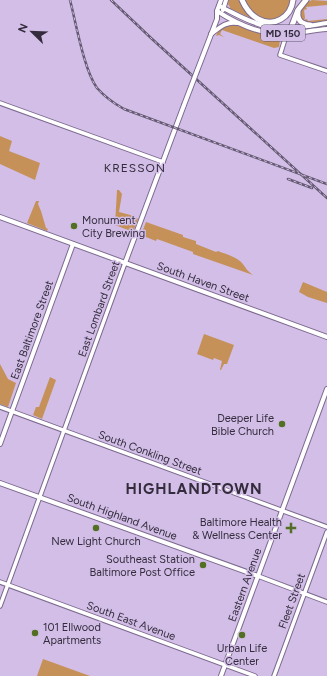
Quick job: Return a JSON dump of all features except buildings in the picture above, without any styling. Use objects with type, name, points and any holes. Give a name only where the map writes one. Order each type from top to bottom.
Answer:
[{"type":"highway","points":[[242,0],[246,8],[253,16],[268,22],[279,20],[286,16],[291,8],[293,0]]},
{"type":"highway","points":[[290,28],[298,10],[306,0]]},
{"type":"highway","points":[[298,10],[297,15],[300,20],[305,24],[310,25]]},
{"type":"main road","name":"East Lombard Street","points":[[221,0],[221,7]]},
{"type":"main road","name":"East Lombard Street","points":[[126,263],[221,7],[226,0]]},
{"type":"main road","name":"MD 150","points":[[221,7],[251,22],[265,26],[290,28],[327,23]]},
{"type":"main road","name":"MD 150","points":[[219,13],[240,23],[263,31],[287,34],[327,29]]},
{"type":"main road","points":[[210,36],[227,23],[240,23]]},
{"type":"main road","name":"South Haven Street","points":[[0,217],[327,337]]},
{"type":"main road","name":"East Baltimore Street","points":[[0,444],[73,244]]},
{"type":"main road","name":"Eastern Avenue","points":[[221,676],[327,388]]},
{"type":"main road","name":"South Highland Avenue","points":[[0,483],[258,576]]},
{"type":"street","points":[[290,28],[280,55],[327,71]]},
{"type":"street","points":[[1,103],[163,162]]},
{"type":"street","name":"East Lombard Street","points":[[0,606],[126,263]]},
{"type":"street","name":"South Conkling Street","points":[[0,407],[327,526]]},
{"type":"street","name":"Fleet Street","points":[[274,676],[327,532]]},
{"type":"street","name":"South Highland Avenue","points":[[258,576],[327,602]]},
{"type":"street","name":"South East Avenue","points":[[0,582],[255,676]]},
{"type":"shaded area","points":[[229,0],[240,0],[259,22],[231,9],[228,4]]},
{"type":"shaded area","points":[[244,0],[291,0],[287,10],[281,16],[269,20],[255,14]]},
{"type":"shaded area","points":[[312,0],[327,1],[327,5],[306,7],[307,9],[304,10],[304,20],[327,19],[327,21],[308,23],[302,21],[299,13],[306,3]]},
{"type":"shaded area","points":[[234,24],[256,32],[276,36],[280,40],[279,47],[274,48],[222,30],[220,34],[224,37],[219,35],[216,36],[223,27]]},
{"type":"shaded area","points":[[0,136],[12,141],[9,151],[40,163],[35,180],[0,164]]},
{"type":"shaded area","points":[[117,190],[119,190],[122,194],[119,212],[134,216],[138,219],[133,232],[115,225]]},
{"type":"shaded area","points":[[36,201],[39,201],[38,204],[46,228],[48,229],[47,231],[27,223]]},
{"type":"shaded area","points":[[146,222],[183,235],[183,237],[196,241],[196,244],[216,252],[218,251],[234,257],[240,261],[253,275],[193,254],[193,252],[157,239],[156,241],[141,235]]},
{"type":"shaded area","points":[[303,282],[327,292],[327,303],[308,297],[299,292]]},
{"type":"shaded area","points":[[204,334],[234,345],[227,364],[224,364],[221,370],[222,361],[214,358],[213,360],[197,354]]},
{"type":"shaded area","points":[[0,364],[8,379],[16,383],[8,407],[0,404]]},
{"type":"shaded area","points":[[50,377],[56,380],[42,419],[33,415],[36,407],[39,407]]},
{"type":"shaded area","points":[[43,659],[90,676],[37,676]]},
{"type":"railway","points":[[70,0],[84,58],[92,80],[97,88],[113,102],[124,109],[327,184]]},
{"type":"railway","points":[[111,0],[327,198]]},
{"type":"railway","points":[[288,179],[312,188]]},
{"type":"place","name":"Monument City Brewing","points":[[74,226]]},
{"type":"place","name":"Deeper Life Bible Church","points":[[282,424]]},
{"type":"place","name":"New Light Church","points":[[96,528]]},
{"type":"place","name":"Baltimore Health & Wellness Center","points":[[291,528]]},
{"type":"place","name":"Southeast Station Baltimore Post Office","points":[[203,565]]},
{"type":"place","name":"101 Ellwood Apartments","points":[[35,633]]},
{"type":"place","name":"Urban Life Center","points":[[242,635]]},
{"type":"district","name":"KRESSON","points":[[135,168]]},
{"type":"district","name":"HIGHLANDTOWN","points":[[194,489]]}]
